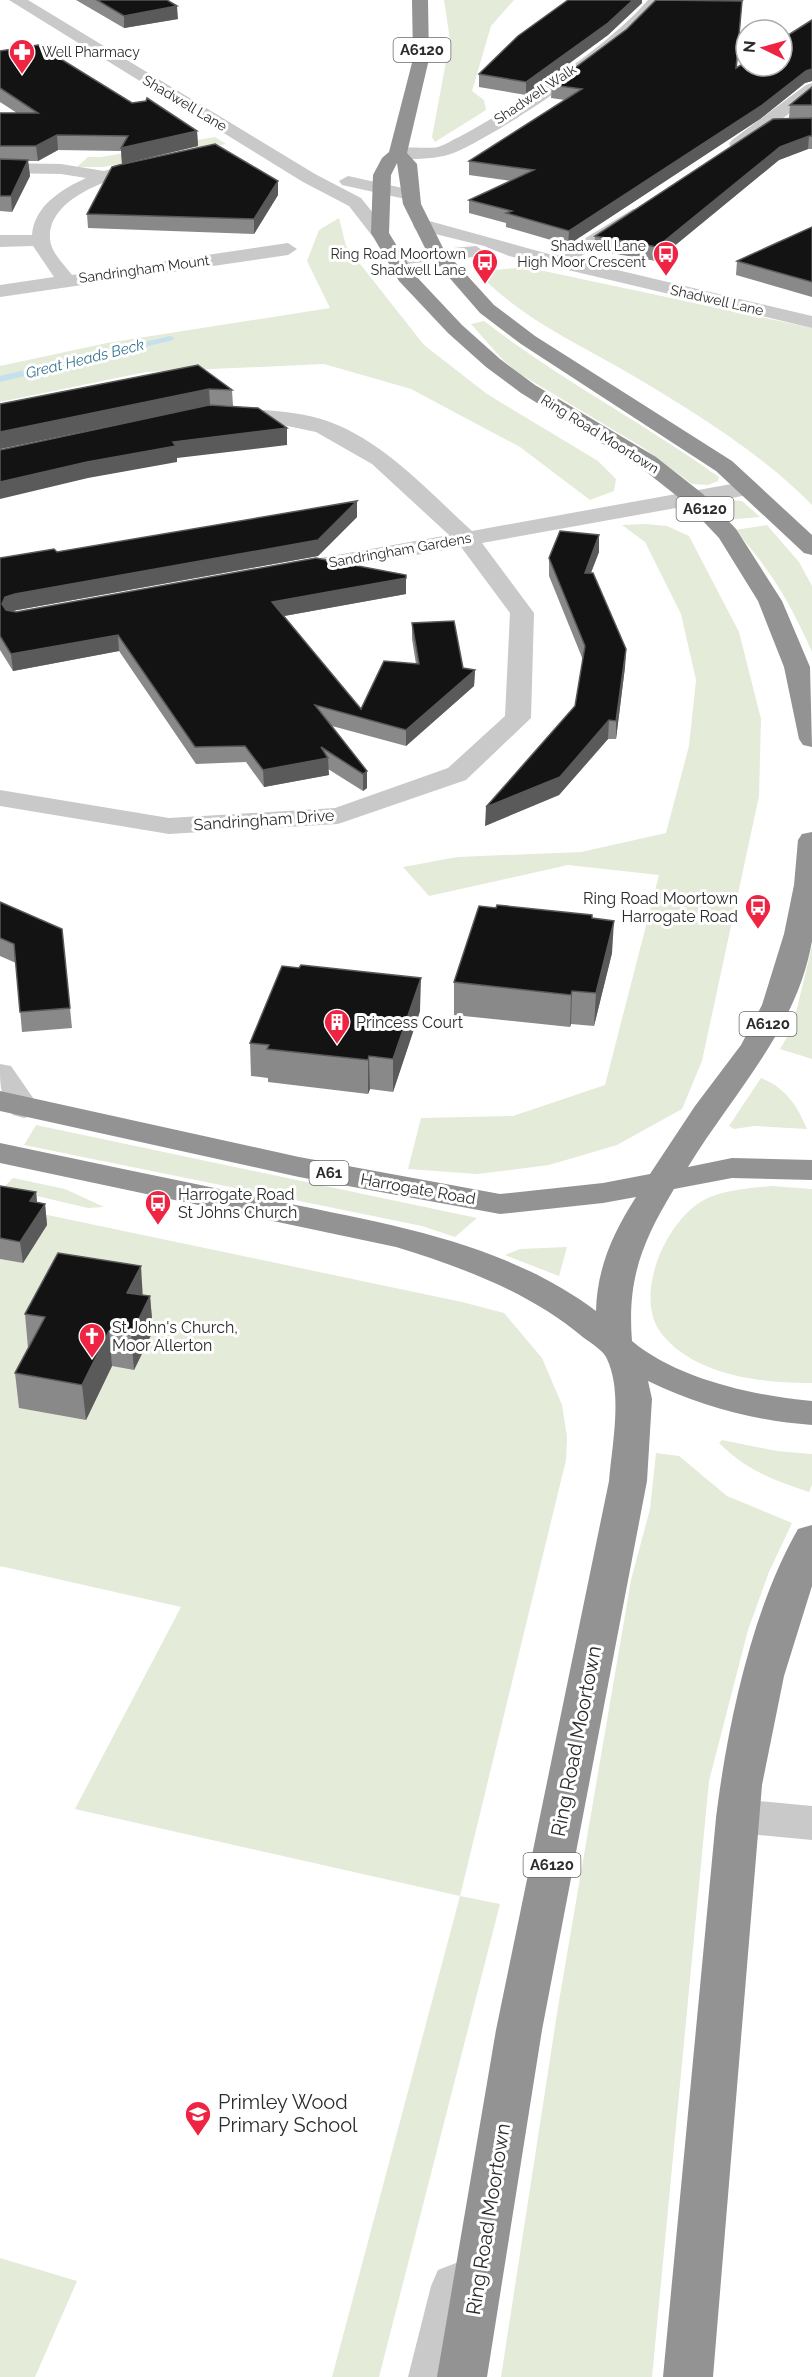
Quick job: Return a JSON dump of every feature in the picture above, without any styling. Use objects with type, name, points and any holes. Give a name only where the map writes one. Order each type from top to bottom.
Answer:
[{"type":"highway","name":"A6120","points":[[380,233],[382,189],[399,142],[421,59],[420,0]]},
{"type":"highway","name":"A6120","points":[[391,160],[408,164],[410,195],[437,255],[487,309],[528,340],[724,466],[812,548]]},
{"type":"highway","name":"Ring Road Moortown","points":[[380,233],[406,277],[455,329],[493,363],[528,389],[648,462],[695,499],[728,534],[770,601],[797,667],[812,739]]},
{"type":"highway","name":"A6120","points":[[662,1182],[679,1152],[751,1054],[769,1023],[791,967],[811,862],[812,840]]},
{"type":"highway","name":"Harrogate Road","points":[[12,1105],[299,1167],[500,1204],[603,1193],[732,1168],[812,1170]]},
{"type":"highway","points":[[0,1153],[402,1238],[462,1256],[545,1293],[573,1310],[620,1349],[691,1389],[733,1402],[779,1411],[812,1413]]},
{"type":"highway","name":"Ring Road Moortown","points":[[462,2377],[519,2030],[627,1481],[634,1399],[611,1314],[621,1253],[632,1228],[662,1182]]},
{"type":"highway","points":[[688,2377],[730,1928],[737,1816],[751,1735],[768,1665],[800,1565],[812,1539]]},
{"type":"street","name":"Shadwell Lane","points":[[17,0],[254,145],[354,202],[380,233]]},
{"type":"street","name":"Shadwell Walk","points":[[391,160],[438,152],[468,139],[597,52],[643,17],[656,0]]},
{"type":"street","points":[[722,155],[767,125],[812,88]]},
{"type":"street","points":[[767,125],[789,125]]},
{"type":"street","points":[[231,149],[254,145]]},
{"type":"street","points":[[66,280],[47,256],[41,240],[41,227],[48,214],[61,200],[105,176],[166,158]]},
{"type":"street","name":"Shadwell Lane","points":[[297,170],[343,172],[391,160]]},
{"type":"street","points":[[0,168],[61,169],[105,176]]},
{"type":"street","name":"Shadwell Lane","points":[[297,170],[410,195]]},
{"type":"street","points":[[559,262],[647,205]]},
{"type":"street","name":"Shadwell Lane","points":[[422,225],[491,242],[516,252],[812,322]]},
{"type":"street","points":[[0,241],[41,240]]},
{"type":"street","name":"Sandringham Mount","points":[[0,291],[288,249]]},
{"type":"street","name":"Shadwell Lane","points":[[396,259],[516,252]]},
{"type":"street","name":"Sandringham Drive","points":[[0,798],[169,826],[338,816],[456,774],[518,718],[522,613],[466,538],[380,459],[323,428],[273,417],[210,413]]},
{"type":"street","name":"Sandringham Gardens","points":[[265,574],[747,488]]},
{"type":"street","points":[[0,1073],[12,1105]]},
{"type":"street","points":[[737,1816],[812,1823]]},
{"type":"street","points":[[433,2377],[519,2030]]},
{"type":"green space","points":[[444,0],[514,0],[491,26],[472,91],[484,100],[486,110],[435,142],[432,137],[450,40]]},
{"type":"green space","points":[[215,137],[226,144],[103,167],[77,167],[88,157],[101,157]]},
{"type":"green space","points":[[339,218],[346,246],[424,345],[487,394],[598,461],[616,479],[614,491],[590,500],[520,447],[411,389],[324,364],[146,372],[0,402],[0,366],[107,343],[330,308],[307,261],[319,230]]},
{"type":"green space","points":[[525,267],[812,328],[812,505],[770,467],[720,430],[643,381],[531,317],[484,279],[495,270]]},
{"type":"green space","points":[[484,321],[542,362],[690,457],[719,477],[718,481],[708,485],[692,484],[642,447],[520,374],[503,360],[471,324]]},
{"type":"green space","points":[[722,499],[742,501],[760,517],[727,520],[714,505]]},
{"type":"green space","points":[[622,525],[667,526],[689,536],[739,632],[761,719],[759,796],[702,1061],[682,1109],[617,1145],[549,1165],[477,1174],[408,1169],[421,1118],[513,1116],[605,1085],[659,875],[568,865],[429,896],[403,867],[457,857],[581,852],[666,833],[689,746],[696,680],[681,614],[645,542]]},
{"type":"green space","points":[[767,525],[799,562],[812,586],[812,652],[779,588],[735,530]]},
{"type":"green space","points":[[812,946],[812,1059],[780,1049],[792,1029]]},
{"type":"green space","points":[[761,1078],[770,1082],[790,1098],[807,1129],[754,1126],[734,1129],[729,1126]]},
{"type":"green space","points":[[36,1125],[477,1218],[455,1237],[422,1226],[24,1145]]},
{"type":"green space","points":[[13,1178],[65,1189],[104,1207],[88,1208],[3,1188]]},
{"type":"green space","points":[[772,1186],[812,1189],[812,1383],[751,1379],[710,1368],[691,1359],[675,1347],[661,1333],[653,1317],[651,1298],[653,1277],[668,1237],[681,1220],[695,1206],[718,1194]]},
{"type":"green space","points":[[38,1213],[462,1302],[504,1313],[542,1358],[562,1405],[567,1437],[566,1460],[460,1896],[75,1809],[181,1607],[0,1566],[0,1259],[23,1263]]},
{"type":"green space","points":[[567,1247],[559,1276],[505,1255],[520,1249]]},
{"type":"green space","points":[[722,1440],[777,1451],[812,1454],[812,1485],[809,1492],[772,1479],[750,1467],[719,1443]]},
{"type":"green space","points":[[656,1453],[679,1456],[727,1496],[792,1523],[769,1572],[748,1630],[709,1781],[652,2377],[501,2377],[558,2007],[631,1580],[650,1509]]},
{"type":"green space","points":[[460,1896],[500,1904],[379,2377],[332,2377]]},
{"type":"green space","points":[[0,2258],[77,2281],[35,2377],[0,2377]]},
{"type":"building","points":[[97,0],[167,0],[177,6],[124,16]]},
{"type":"building","points":[[568,0],[633,0],[608,23],[526,82],[479,74],[518,36]]},
{"type":"building","points":[[656,0],[742,1],[740,18],[734,18],[734,78],[794,78],[794,31],[812,20],[812,69],[806,71],[761,106],[569,231],[506,213],[512,211],[469,200],[534,170],[469,161],[582,89],[552,85],[627,29]]},
{"type":"building","points":[[38,45],[132,103],[146,101],[147,98],[197,131],[121,148],[128,136],[57,135],[36,146],[0,146],[0,113],[38,113],[0,88],[0,51]]},
{"type":"building","points":[[812,87],[812,105],[790,105]]},
{"type":"building","points":[[812,118],[812,136],[780,147],[657,247],[595,236],[773,119]]},
{"type":"building","points":[[215,144],[278,181],[254,219],[87,214],[112,167]]},
{"type":"building","points":[[0,159],[28,160],[11,196],[0,196]]},
{"type":"building","points":[[812,227],[812,282],[737,261]]},
{"type":"building","points":[[198,365],[232,390],[209,389],[0,432],[0,404]]},
{"type":"building","points":[[209,405],[258,408],[287,428],[173,442],[176,446],[87,462],[0,482],[0,450]]},
{"type":"building","points":[[357,501],[318,540],[15,594],[5,597],[2,604],[6,610],[16,612],[316,558],[406,575],[406,578],[272,602],[361,709],[384,661],[419,664],[412,623],[454,621],[463,668],[475,670],[406,730],[315,705],[367,771],[363,774],[321,747],[328,758],[263,770],[245,746],[195,747],[118,635],[11,654],[0,636],[0,558],[54,549],[57,552]]},
{"type":"building","points":[[560,531],[599,535],[585,573],[593,573],[626,649],[616,721],[609,720],[560,777],[486,807],[575,706],[585,646],[549,558]]},
{"type":"building","points":[[0,902],[62,929],[70,1008],[20,1012],[14,944],[0,938]]},
{"type":"building","points":[[497,905],[592,915],[592,918],[614,921],[596,993],[572,991],[571,995],[454,982],[479,906],[496,908]]},
{"type":"building","points":[[301,965],[421,978],[393,1059],[369,1056],[368,1060],[267,1049],[269,1045],[250,1043],[282,966],[299,968]]},
{"type":"building","points":[[0,1186],[36,1192],[30,1201],[45,1204],[20,1242],[0,1238]]},
{"type":"building","points":[[58,1253],[141,1266],[127,1293],[150,1296],[131,1335],[109,1331],[82,1385],[15,1373],[45,1317],[25,1314]]},
{"type":"waterway","name":"Great Heads Beck","points":[[0,379],[170,338]]},
{"type":"place","name":"Well Pharmacy","points":[[22,75]]},
{"type":"place","name":"Shadwell Lane High Moor Crescent","points":[[666,277]]},
{"type":"place","name":"Ring Road Moortown Shadwell Lane","points":[[485,285]]},
{"type":"place","name":"Ring Road Moortown Harrogate Road","points":[[758,930]]},
{"type":"place","name":"Princess Court","points":[[337,1045]]},
{"type":"place","name":"Harrogate Road St Johns Church","points":[[158,1226]]},
{"type":"place","name":"St John's Church, Moor Allerton","points":[[92,1359]]},
{"type":"place","name":"Primley Wood Primary School","points":[[198,2137]]}]
